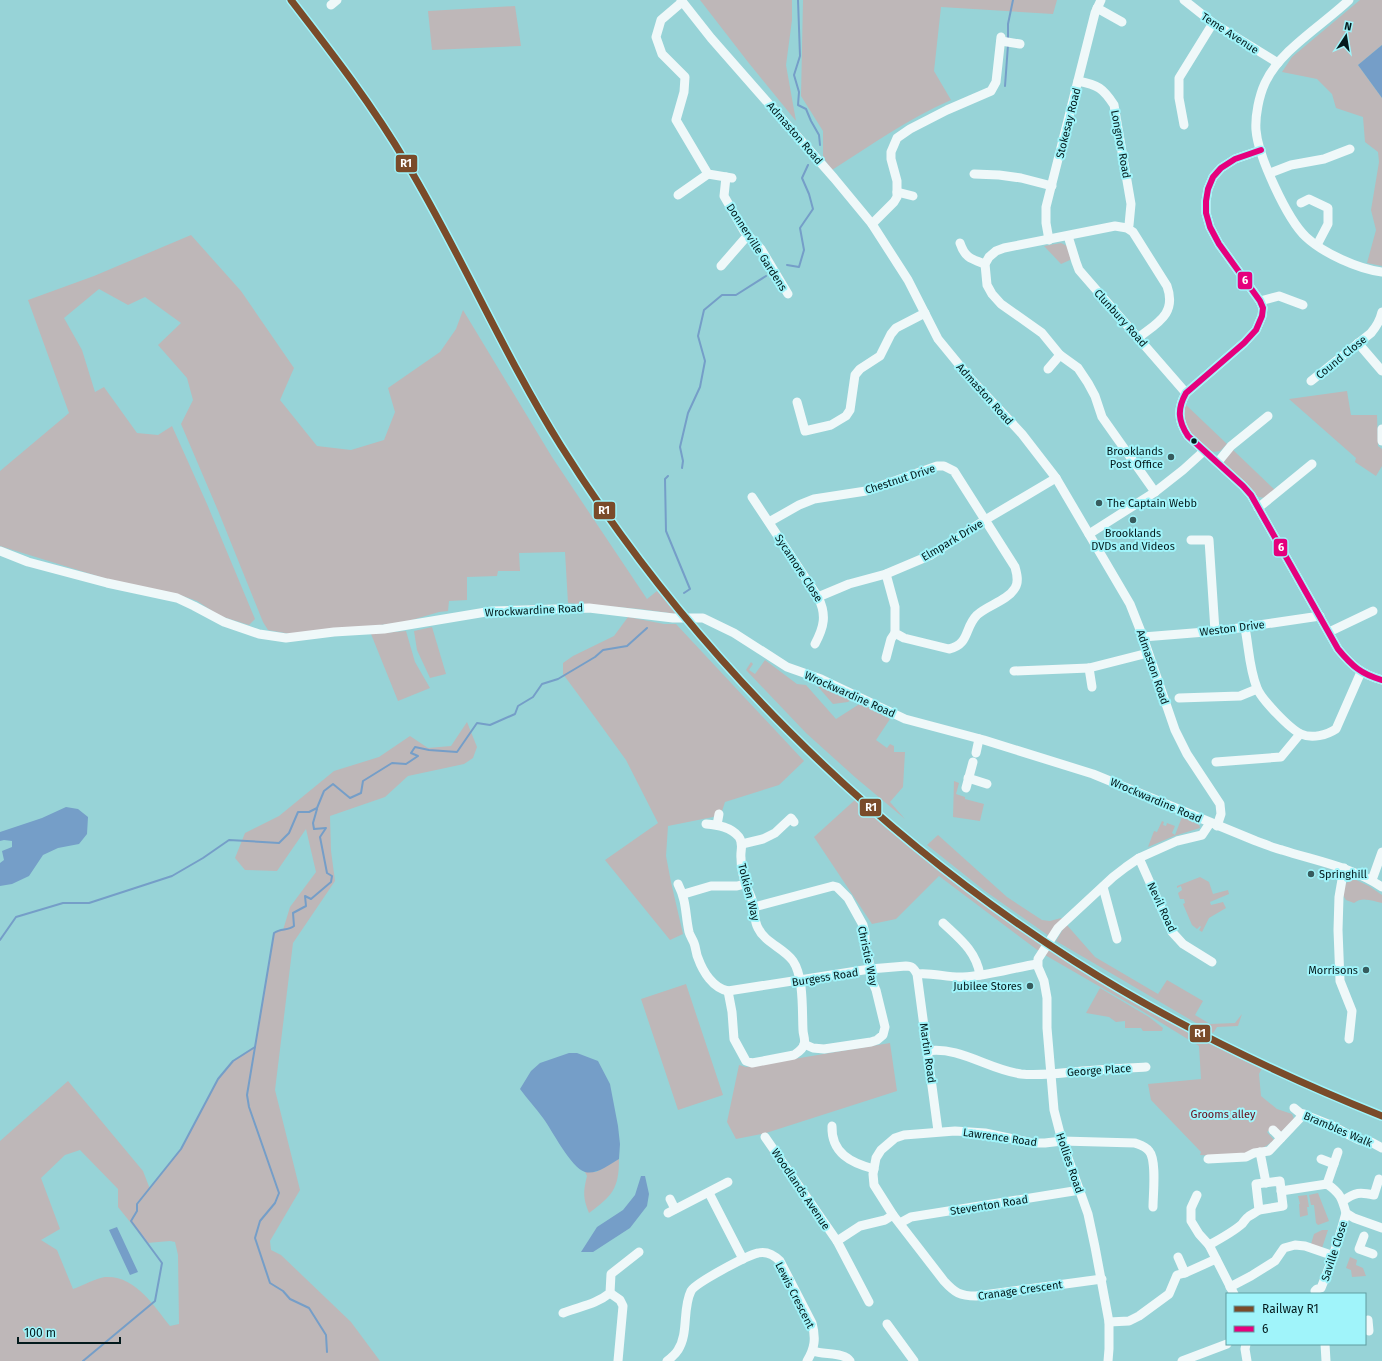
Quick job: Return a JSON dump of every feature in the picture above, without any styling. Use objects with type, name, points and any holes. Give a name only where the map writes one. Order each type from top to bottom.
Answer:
[{"type":"street","name":"Teme Avenue","points":[[1184,0],[1213,23],[1278,63]]},
{"type":"street","points":[[1349,0],[1338,4],[1282,57],[1266,82],[1259,102],[1256,130],[1260,150],[1284,207],[1293,222],[1306,237],[1340,259],[1364,269],[1382,272]]},
{"type":"street","points":[[678,195],[708,174],[676,120],[684,92],[684,77],[662,54],[656,37],[661,20],[681,1]]},
{"type":"street","name":"Admaston Road","points":[[681,1],[711,38],[824,166],[872,224],[908,280],[938,339],[963,370],[1022,434],[1056,478],[1130,604],[1175,730],[1186,754],[1220,804],[1221,814],[1214,824]]},
{"type":"street","name":"Stokesay Road","points":[[1049,240],[1046,222],[1046,207],[1099,4],[1122,22]]},
{"type":"street","points":[[1184,125],[1179,98],[1179,78],[1213,23]]},
{"type":"street","points":[[872,224],[897,197],[897,181],[891,159],[897,138],[910,129],[947,110],[991,91],[996,82],[1002,40],[1017,44]]},
{"type":"street","name":"Longnor Road","points":[[1078,81],[1094,84],[1106,92],[1114,105],[1131,204],[1129,224],[1127,228]]},
{"type":"street","points":[[1270,173],[1291,166],[1324,159],[1350,149]]},
{"type":"street","points":[[1260,150],[1235,159],[1221,168],[1213,177],[1208,189],[1206,213],[1210,227],[1219,244],[1260,301],[1263,308],[1262,316],[1256,330],[1244,343],[1186,393],[1179,410],[1182,426],[1188,436],[1218,462],[1251,495],[1338,649],[1348,661],[1361,672],[1382,680]]},
{"type":"street","name":"Donnerville Gardens","points":[[708,174],[729,178],[724,196],[744,231],[761,249],[788,294]]},
{"type":"street","points":[[978,177],[998,175],[1021,178],[1052,186]]},
{"type":"street","points":[[897,192],[913,196]]},
{"type":"street","points":[[1300,203],[1309,200],[1331,205],[1328,224],[1317,245]]},
{"type":"street","points":[[1138,338],[1163,319],[1168,312],[1170,296],[1167,286],[1132,232],[1127,228],[1115,226],[996,251],[989,257],[985,264],[987,285],[992,294],[1001,304],[1042,333],[1060,355],[1078,368],[1095,396],[1102,417],[1155,492]]},
{"type":"street","points":[[721,266],[748,235]]},
{"type":"street","name":"Clunbury Road","points":[[1068,236],[1079,270],[1186,393]]},
{"type":"street","points":[[960,243],[967,257],[985,264]]},
{"type":"street","points":[[1260,301],[1279,296],[1290,305],[1303,305]]},
{"type":"street","name":"Cound Close","points":[[1311,381],[1377,326],[1382,312]]},
{"type":"street","points":[[798,402],[805,431],[831,425],[846,416],[850,410],[855,375],[860,369],[880,356],[891,334],[896,328],[925,313]]},
{"type":"street","points":[[1358,343],[1382,372]]},
{"type":"street","points":[[1048,369],[1060,355]]},
{"type":"street","points":[[1218,462],[1231,446],[1268,416]]},
{"type":"street","points":[[1382,429],[1382,441]]},
{"type":"street","points":[[1089,534],[1155,492],[1183,470],[1204,450]]},
{"type":"street","points":[[1258,508],[1312,464]]},
{"type":"street","name":"Chestnut Drive","points":[[769,522],[799,505],[814,499],[866,491],[938,466],[950,468],[954,471],[1015,567],[1017,577],[1016,586],[1011,593],[976,616],[971,622],[962,643],[956,647],[949,648],[904,638],[895,633]]},
{"type":"street","name":"Elmpark Drive","points":[[818,597],[849,584],[886,574],[931,555],[985,520],[1056,478]]},
{"type":"street","name":"Sycamore Close","points":[[752,497],[818,597],[824,614],[820,634],[815,644]]},
{"type":"street","points":[[1191,540],[1209,540],[1215,631]]},
{"type":"street","name":"Wrockwardine Road","points":[[0,552],[28,562],[107,583],[177,598],[224,622],[259,634],[286,638],[334,632],[384,629],[492,611],[589,608],[673,618],[703,618],[734,633],[787,667],[821,679],[905,719],[979,739],[1093,774],[1214,824]]},
{"type":"street","points":[[886,574],[895,606],[895,633],[891,639],[886,658]]},
{"type":"street","points":[[1329,632],[1372,611]]},
{"type":"street","name":"Weston Drive","points":[[1143,637],[1245,628],[1320,616]]},
{"type":"street","points":[[1245,628],[1249,660],[1258,689],[1270,707],[1300,734],[1307,736],[1318,736],[1330,733],[1336,729],[1361,672]]},
{"type":"street","points":[[1014,671],[1089,668],[1148,653]]},
{"type":"street","points":[[1089,668],[1092,687]]},
{"type":"street","points":[[1183,695],[1240,696],[1258,689]]},
{"type":"street","points":[[1216,762],[1281,757],[1300,734]]},
{"type":"street","points":[[966,788],[979,739]]},
{"type":"street","points":[[968,778],[987,784]]},
{"type":"street","points":[[717,825],[719,814]]},
{"type":"street","points":[[706,824],[717,825],[729,829],[739,837],[742,844],[763,839],[775,833],[791,818],[794,822]]},
{"type":"street","points":[[917,974],[924,973],[962,977],[1005,972],[1037,964],[1040,954],[1058,928],[1117,874],[1139,858],[1177,842],[1202,835],[1214,824],[1282,850],[1344,868],[1372,880],[1382,887]]},
{"type":"street","name":"Tolkien Way","points":[[742,844],[740,855],[745,884],[752,898],[758,928],[765,938],[789,956],[797,969],[804,1044]]},
{"type":"street","points":[[1372,880],[1382,852]]},
{"type":"street","name":"Nevil Road","points":[[1139,858],[1172,932],[1182,944],[1212,962]]},
{"type":"street","points":[[1344,868],[1339,897],[1338,930],[1340,981],[1352,1011],[1350,1040]]},
{"type":"street","points":[[678,884],[684,894],[689,932],[694,944],[697,958],[704,972],[715,984],[723,990],[728,991],[732,1012],[734,1039],[746,1061],[752,1063],[794,1055],[800,1052],[804,1044]]},
{"type":"street","points":[[684,894],[711,886],[737,886],[745,884]]},
{"type":"street","name":"Christie Way","points":[[754,906],[833,886],[837,887],[848,898],[863,925],[865,933],[865,948],[871,978],[884,1020],[885,1027],[883,1035],[877,1040],[871,1042],[824,1050],[813,1048],[804,1044]]},
{"type":"street","points":[[1103,887],[1117,939]]},
{"type":"street","points":[[943,923],[970,949],[978,965],[980,975]]},
{"type":"street","points":[[970,949],[978,943]]},
{"type":"street","name":"Hollies Road","points":[[1037,964],[1044,981],[1047,998],[1047,1028],[1054,1110],[1062,1141],[1088,1214],[1102,1279],[1110,1335],[1108,1361]]},
{"type":"street","name":"Burgess Road","points":[[728,991],[870,969],[911,966],[917,974]]},
{"type":"street","name":"Martin Road","points":[[917,974],[938,1131]]},
{"type":"street","name":"George Place","points":[[927,1050],[937,1049],[956,1052],[999,1069],[1020,1074],[1052,1074],[1146,1067]]},
{"type":"street","name":"Brambles Walk","points":[[1294,1108],[1359,1140],[1371,1142],[1382,1148]]},
{"type":"street","points":[[1208,1159],[1246,1157],[1260,1152],[1269,1151],[1304,1114]]},
{"type":"street","points":[[832,1126],[831,1138],[848,1160],[857,1165],[874,1169]]},
{"type":"street","points":[[1273,1130],[1281,1138]]},
{"type":"street","name":"Lawrence Road","points":[[900,1223],[893,1215],[874,1185],[876,1158],[881,1150],[895,1138],[904,1135],[938,1131],[985,1133],[1033,1143],[1062,1141],[1125,1142],[1142,1145],[1149,1150],[1153,1160],[1153,1208]]},
{"type":"street","name":"Woodlands Avenue","points":[[765,1137],[837,1241],[869,1302]]},
{"type":"street","points":[[1260,1152],[1266,1182]]},
{"type":"street","points":[[1281,1191],[1327,1184],[1338,1152]]},
{"type":"street","points":[[1321,1160],[1334,1164]]},
{"type":"street","points":[[1343,1201],[1351,1195],[1358,1193],[1374,1195],[1379,1179]]},
{"type":"street","points":[[1209,1245],[1226,1236],[1242,1224],[1247,1217],[1253,1215],[1259,1210],[1283,1206],[1280,1181],[1256,1184],[1259,1210]]},
{"type":"street","points":[[670,1199],[672,1211],[728,1182]]},
{"type":"street","name":"Saville Close","points":[[1318,1291],[1334,1256],[1346,1213],[1343,1201],[1337,1191],[1327,1184]]},
{"type":"street","name":"Steventon Road","points":[[900,1223],[911,1217],[1080,1190]]},
{"type":"street","points":[[709,1193],[742,1259]]},
{"type":"street","points":[[1197,1195],[1192,1208],[1192,1221],[1199,1234],[1209,1245],[1232,1290],[1275,1261],[1284,1248],[1295,1245],[1305,1246],[1334,1256]]},
{"type":"street","name":"Saville Close","points":[[1346,1213],[1366,1229],[1382,1228]]},
{"type":"street","name":"Woodlands Avenue","points":[[837,1241],[860,1226],[885,1220],[893,1215]]},
{"type":"street","name":"Cranage Crescent","points":[[900,1223],[944,1281],[958,1294],[976,1296],[1102,1279]]},
{"type":"street","points":[[1366,1229],[1359,1249],[1373,1254]]},
{"type":"street","points":[[563,1313],[579,1306],[592,1304],[601,1300],[610,1293],[611,1274],[639,1252]]},
{"type":"street","name":"Lewis Crescent","points":[[667,1361],[681,1346],[688,1298],[694,1286],[742,1259],[758,1253],[767,1253],[775,1256],[780,1261],[812,1323],[814,1332],[813,1351],[808,1361]]},
{"type":"street","points":[[1178,1257],[1185,1273]]},
{"type":"street","points":[[1109,1322],[1129,1321],[1139,1316],[1169,1294],[1177,1276],[1216,1259]]},
{"type":"street","points":[[610,1293],[620,1300],[624,1306],[618,1361]]},
{"type":"street","points":[[1369,1320],[1369,1331]]},
{"type":"street","points":[[887,1324],[914,1361]]},
{"type":"street","points":[[1182,1361],[1226,1344]]},
{"type":"street","points":[[1246,1345],[1247,1361]]},
{"type":"street","points":[[1325,1345],[1326,1361]]},
{"type":"street","points":[[813,1351],[818,1353],[841,1355],[848,1358],[850,1361]]},
{"type":"green space","points":[[700,0],[792,0],[792,20],[786,65],[796,121],[748,62]]},
{"type":"green space","points":[[803,0],[1057,0],[1053,14],[941,7],[934,71],[951,100],[920,115],[832,170],[823,157],[823,131],[801,96]]},
{"type":"green space","points":[[1360,0],[1382,0],[1382,45],[1358,65],[1382,98],[1382,266],[1367,263],[1376,230],[1371,210],[1379,162],[1378,152],[1365,142],[1363,117],[1336,108],[1332,94],[1317,79],[1282,72],[1292,57]]},
{"type":"green space","points":[[515,6],[521,46],[432,50],[428,11]]},
{"type":"green space","points":[[191,235],[241,291],[294,368],[280,400],[317,446],[351,450],[384,440],[395,412],[388,388],[440,352],[456,329],[463,310],[552,457],[647,599],[657,591],[677,614],[640,609],[568,603],[565,552],[519,553],[520,571],[498,571],[497,576],[467,577],[467,600],[449,601],[448,611],[439,612],[405,622],[348,629],[291,634],[268,630],[263,622],[181,424],[193,400],[187,378],[158,345],[181,323],[145,297],[128,305],[99,289],[64,318],[82,350],[95,392],[104,387],[137,433],[158,435],[172,426],[207,504],[255,619],[249,625],[220,616],[197,601],[177,594],[107,579],[0,546],[0,471],[69,413],[28,300],[94,276]]},
{"type":"green space","points":[[1061,243],[1067,246],[1071,258],[1070,260],[1061,264],[1044,246]]},
{"type":"green space","points":[[1347,391],[1351,415],[1377,415],[1378,446],[1382,449],[1382,466],[1376,476],[1355,462],[1356,458],[1289,399]]},
{"type":"green space","points":[[1185,404],[1227,444],[1220,451],[1214,452],[1210,450],[1190,434],[1184,421]]},
{"type":"green space","points":[[1231,448],[1275,490],[1265,498],[1255,495],[1225,464],[1224,462]]},
{"type":"green space","points":[[628,617],[664,624],[676,624],[804,761],[779,785],[725,802],[722,811],[713,817],[668,826],[666,856],[683,934],[670,940],[605,860],[658,823],[626,760],[563,674],[563,663],[573,656],[614,636]]},
{"type":"green space","points":[[432,627],[446,674],[430,678],[417,650],[414,631]]},
{"type":"green space","points":[[406,631],[415,662],[430,688],[398,701],[371,634]]},
{"type":"green space","points":[[765,660],[797,684],[806,685],[836,719],[861,703],[890,719],[876,740],[887,748],[890,744],[894,746],[894,752],[905,752],[903,787],[890,802],[905,819],[806,733],[746,670],[751,662],[753,664],[749,670],[755,674]]},
{"type":"green space","points":[[816,680],[852,699],[848,702],[833,704],[814,682]]},
{"type":"green space","points":[[467,722],[477,747],[473,758],[464,764],[408,776],[385,797],[330,816],[331,851],[335,881],[293,943],[275,1090],[300,1190],[270,1241],[271,1250],[281,1255],[351,1322],[380,1361],[0,1361],[0,1141],[68,1081],[143,1171],[150,1189],[181,1149],[218,1079],[233,1061],[255,1046],[274,933],[278,930],[283,930],[290,907],[316,872],[306,829],[277,871],[245,870],[235,858],[245,833],[279,816],[334,771],[379,757],[410,736],[428,748],[451,746]],"holes":[[[80,1150],[118,1189],[118,1207],[147,1243],[175,1242],[178,1255],[179,1324],[170,1326],[143,1293],[126,1281],[105,1277],[93,1280],[73,1289],[57,1250],[41,1240],[60,1229],[41,1178],[65,1155]]]},
{"type":"green space","points":[[954,781],[959,783],[956,794],[965,797],[965,799],[984,804],[980,821],[953,817]]},
{"type":"green space","points":[[857,798],[962,885],[1045,944],[1040,952],[939,876],[896,919],[872,924],[814,837]]},
{"type":"green space","points":[[1182,817],[1199,824],[1200,828],[1174,836],[1148,847],[1154,831],[1157,832],[1162,821],[1164,822],[1163,825],[1166,826],[1167,823],[1175,826],[1172,833],[1175,835]]},
{"type":"green space","points":[[938,835],[1007,897],[1042,920],[1050,921],[1061,918],[1063,920],[1049,936],[985,891],[927,845]]},
{"type":"green space","points":[[1200,877],[1209,882],[1213,894],[1228,890],[1229,894],[1210,902],[1211,905],[1223,902],[1226,908],[1209,918],[1202,932],[1199,930],[1201,927],[1200,926],[1197,929],[1192,925],[1183,904],[1185,903],[1184,899],[1180,899],[1178,893],[1182,890],[1181,886],[1177,888],[1177,886]]},
{"type":"green space","points":[[1352,878],[1369,886],[1382,895],[1382,903],[1364,899],[1354,903],[1346,900],[1344,897],[1345,886]]},
{"type":"green space","points":[[1066,924],[1095,957],[1158,994],[1167,980],[1203,1001],[1195,1015],[1210,1024],[1235,1023],[1242,1014],[1238,1026],[1217,1027],[1213,1033],[1056,941]]},
{"type":"green space","name":"Grooms alley","points":[[1051,948],[1076,965],[1128,996],[1262,1068],[1259,1074],[1261,1096],[1277,1109],[1292,1114],[1294,1119],[1281,1132],[1274,1126],[1267,1132],[1274,1140],[1258,1150],[1239,1155],[1200,1155],[1201,1152],[1151,1100],[1148,1084],[1201,1079],[1199,1046],[1045,955]]},
{"type":"green space","points":[[686,984],[723,1095],[678,1110],[641,999]]},
{"type":"green space","points":[[1100,988],[1149,1017],[1163,1028],[1162,1031],[1143,1031],[1141,1028],[1125,1028],[1125,1021],[1116,1022],[1109,1017],[1086,1013]]},
{"type":"green space","points":[[890,1043],[897,1091],[766,1133],[736,1139],[727,1122],[739,1065],[746,1067]]},
{"type":"green space","points":[[619,1159],[618,1178],[613,1191],[603,1202],[589,1213],[584,1195],[587,1176],[585,1172],[596,1172]]},
{"type":"green space","points":[[1318,1193],[1329,1221],[1318,1225],[1316,1223],[1314,1205],[1311,1205],[1309,1195]]},
{"type":"green space","points":[[1307,1195],[1309,1207],[1307,1207],[1308,1215],[1300,1217],[1300,1204],[1298,1196]]},
{"type":"green space","points":[[1322,1230],[1328,1230],[1322,1248],[1311,1244],[1314,1234]]},
{"type":"green space","points":[[1350,1257],[1357,1260],[1356,1265],[1363,1268],[1366,1276],[1352,1277],[1351,1270],[1346,1268]]},
{"type":"water","points":[[1382,45],[1382,98],[1358,65]]},
{"type":"water","points":[[66,807],[78,809],[88,817],[87,834],[79,844],[58,848],[43,855],[29,876],[12,884],[0,886],[0,863],[4,860],[2,851],[12,847],[12,841],[0,841],[0,832],[42,818]]},
{"type":"water","points":[[569,1053],[577,1053],[598,1061],[610,1084],[618,1126],[620,1144],[619,1159],[602,1169],[589,1173],[580,1169],[574,1164],[543,1118],[520,1089],[531,1071],[540,1063]]},
{"type":"water","points":[[641,1176],[645,1176],[649,1194],[647,1206],[630,1228],[593,1252],[581,1252],[597,1227],[623,1210],[635,1195]]},
{"type":"water","points":[[117,1227],[138,1272],[130,1275],[109,1230]]},
{"type":"waterway","points":[[798,0],[800,56],[794,75],[799,92],[798,105],[806,109],[819,135],[820,145]]},
{"type":"waterway","points":[[1008,39],[1008,24],[1013,0]]},
{"type":"waterway","points":[[1005,86],[1008,45]]},
{"type":"waterway","points":[[787,265],[799,267],[804,250],[800,228],[813,209],[809,194],[802,178],[808,165]]},
{"type":"waterway","points":[[682,468],[683,461],[680,447],[688,413],[700,387],[705,361],[698,336],[704,310],[722,295],[736,295],[766,276]]},
{"type":"waterway","points":[[668,476],[665,479],[666,531],[690,589],[684,593]]},
{"type":"waterway","points":[[0,940],[16,917],[63,903],[89,903],[172,876],[203,858],[229,840],[279,843],[289,833],[298,812],[309,812],[317,808],[324,791],[333,784],[350,798],[361,793],[363,781],[392,763],[406,764],[418,756],[411,753],[415,747],[429,750],[457,752],[477,723],[490,725],[515,714],[518,706],[533,697],[542,684],[558,679],[595,657],[603,650],[627,646],[647,628]]},
{"type":"waterway","points":[[317,809],[313,823],[314,829],[326,828],[320,837],[327,873],[332,876],[331,882],[311,899],[305,896],[306,906],[293,913],[294,926],[274,933],[247,1095],[249,1107],[279,1193],[275,1203],[260,1221],[255,1238],[270,1283],[283,1291],[290,1299],[309,1308],[326,1335],[327,1352]]},
{"type":"waterway","points":[[83,1361],[155,1301],[162,1263],[131,1221],[137,1211],[137,1204],[181,1149],[218,1079],[233,1061],[255,1047]]},
{"type":"rail line","name":"R1","points":[[291,0],[352,80],[394,142],[446,234],[540,412],[611,521],[666,594],[726,664],[789,731],[856,795],[926,854],[999,910],[1074,961],[1148,1005],[1224,1046],[1342,1100],[1382,1116]]},
{"type":"transit line","name":"6","points":[[1261,150],[1235,159],[1221,168],[1213,177],[1208,189],[1206,213],[1210,227],[1219,244],[1260,301],[1263,308],[1262,316],[1256,330],[1244,343],[1186,393],[1180,410],[1182,425],[1188,436],[1251,495],[1338,649],[1357,669],[1382,680]]},
{"type":"place","name":"Brooklands Post Office","points":[[1171,457]]},
{"type":"place","name":"The Captain Webb","points":[[1099,503]]},
{"type":"place","name":"Brooklands DVDs and Videos","points":[[1133,520]]},
{"type":"place","name":"Springhill","points":[[1311,874]]},
{"type":"place","name":"Morrisons","points":[[1366,970]]},
{"type":"place","name":"Jubilee Stores","points":[[1030,986]]}]
